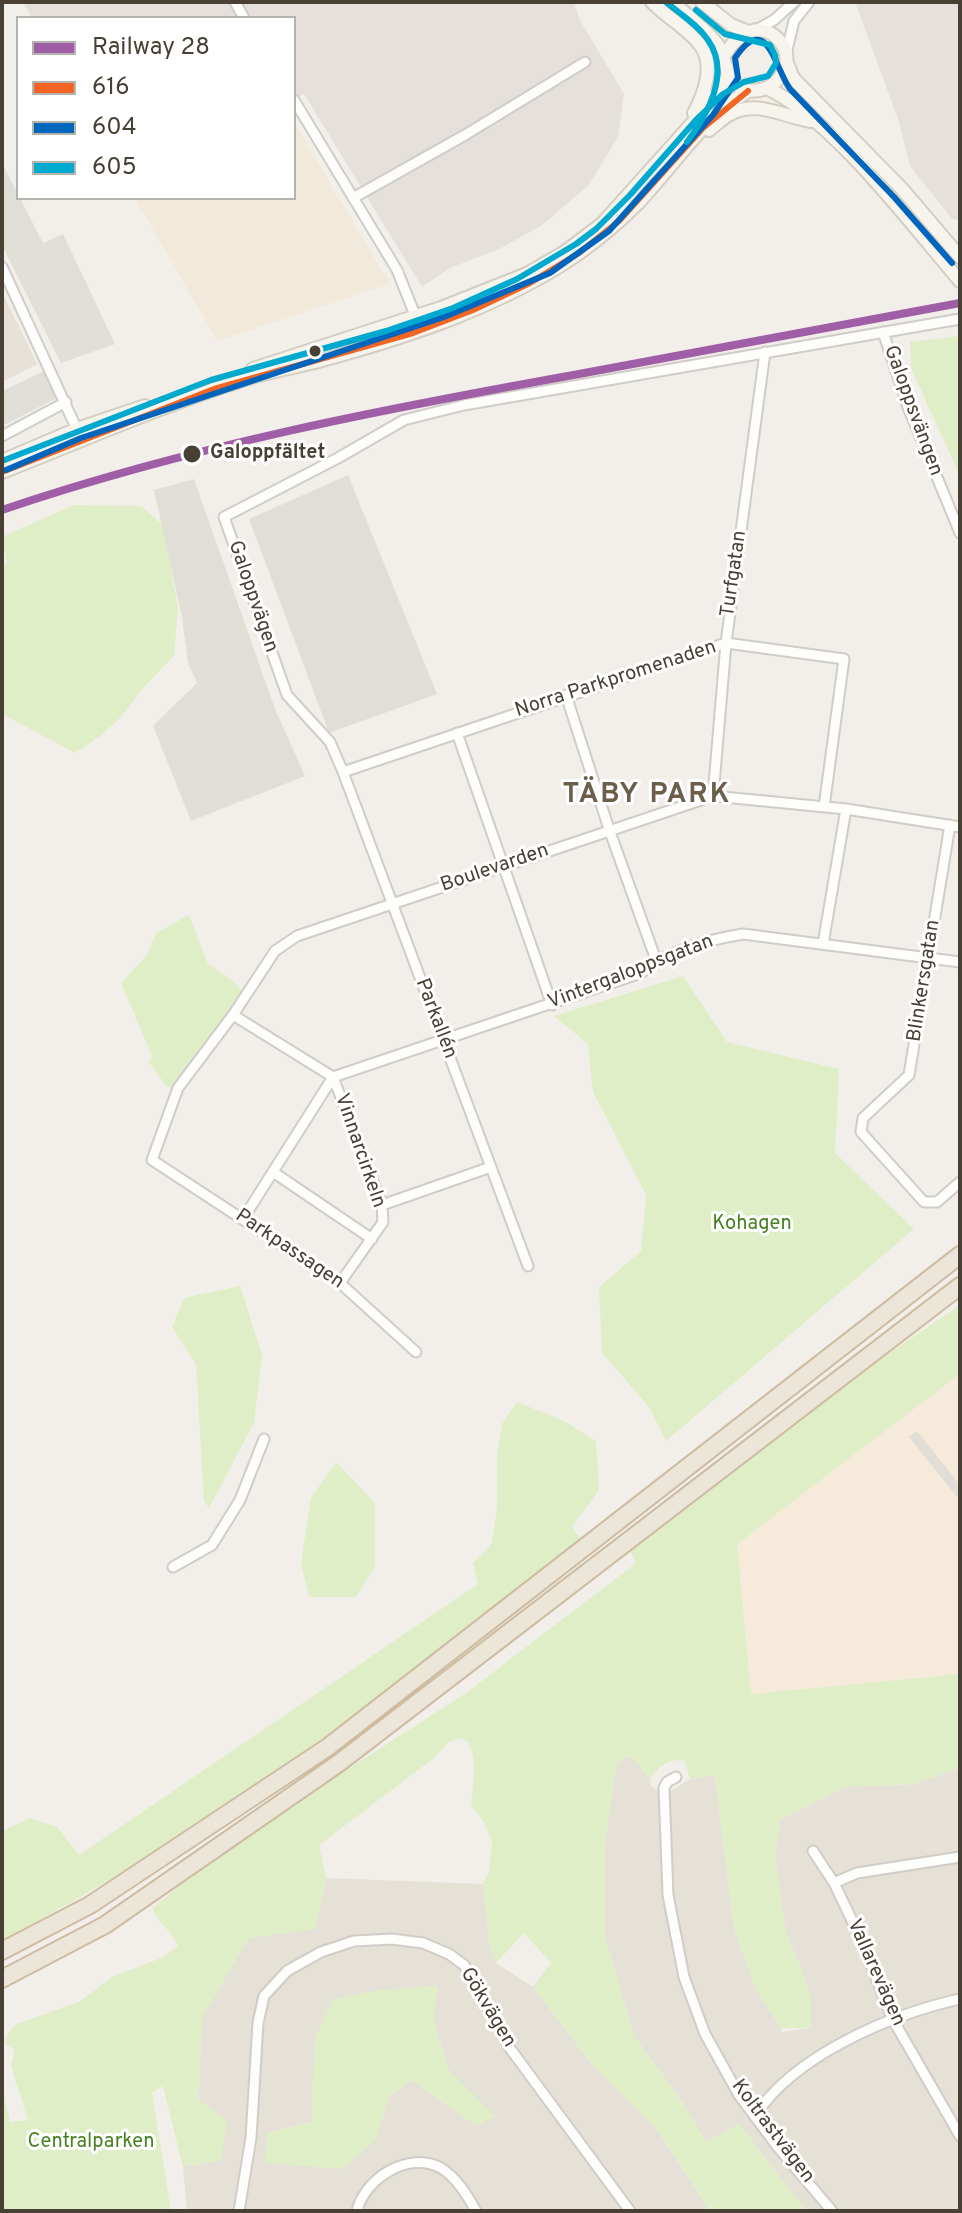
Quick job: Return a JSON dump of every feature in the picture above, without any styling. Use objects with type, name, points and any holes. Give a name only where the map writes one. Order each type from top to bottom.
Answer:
[{"type":"highway","points":[[2,1951],[90,1905],[328,1747],[960,1255]]},
{"type":"highway","points":[[2,1979],[105,1925],[339,1763],[960,1286]]},
{"type":"highway","points":[[796,1411],[960,1295]]},
{"type":"street","points":[[652,2],[701,46],[707,62],[701,100],[683,130]]},
{"type":"street","points":[[672,2],[717,43],[729,75],[748,91]]},
{"type":"street","points":[[702,2],[731,25],[770,33],[783,46],[793,78],[902,189],[960,257]]},
{"type":"street","points":[[724,56],[735,39],[774,20],[794,2]]},
{"type":"street","points":[[2,472],[79,435],[248,378],[320,361],[423,330],[528,284],[585,250],[637,204],[720,110],[748,91],[776,83],[786,58],[794,21],[809,2]]},
{"type":"street","points":[[353,198],[585,62]]},
{"type":"street","points":[[2,461],[441,308],[527,274],[565,252],[602,224],[683,130],[706,108],[729,75]]},
{"type":"street","points":[[767,88],[781,95],[830,134],[960,281]]},
{"type":"street","points":[[296,103],[397,270],[423,330]]},
{"type":"street","points":[[693,140],[729,114],[745,109],[767,109],[815,122]]},
{"type":"street","points":[[2,267],[79,435]]},
{"type":"street","name":"Galoppvägen","points":[[343,772],[330,742],[287,695],[224,517],[404,420],[464,405],[960,319]]},
{"type":"street","name":"Galoppsvängen","points":[[883,332],[908,407],[960,533]]},
{"type":"street","name":"Turfgatan","points":[[713,796],[726,643],[765,352]]},
{"type":"street","points":[[2,436],[66,402]]},
{"type":"street","name":"Norra Parkpromenaden","points":[[343,772],[726,643],[844,659],[824,807]]},
{"type":"street","points":[[566,695],[656,960]]},
{"type":"street","points":[[457,733],[552,1005]]},
{"type":"street","name":"Parkallén","points":[[343,772],[528,1266]]},
{"type":"street","name":"Boulevarden","points":[[152,1160],[178,1088],[233,1015],[275,951],[310,931],[713,796],[846,809],[955,826]]},
{"type":"street","points":[[823,944],[846,809]]},
{"type":"street","name":"Blinkersgatan","points":[[955,826],[909,1075],[863,1118],[861,1132],[924,1202],[937,1202],[960,1182]]},
{"type":"street","name":"Vintergaloppsgatan","points":[[333,1077],[641,973],[656,960],[712,939],[743,934],[960,962]]},
{"type":"street","points":[[233,1015],[333,1077]]},
{"type":"street","name":"Vinnarcirkeln","points":[[243,1219],[333,1077]]},
{"type":"street","name":"Vinnarcirkeln","points":[[333,1077],[382,1205],[383,1222],[340,1283]]},
{"type":"street","name":"Parkpassagen","points":[[152,1160],[340,1283],[416,1352]]},
{"type":"street","points":[[382,1205],[491,1167]]},
{"type":"street","name":"Vinnarcirkeln","points":[[273,1172],[372,1239]]},
{"type":"street","points":[[173,1567],[212,1545],[240,1500],[264,1439]]},
{"type":"street","name":"Koltrastvägen","points":[[676,1777],[664,1788],[668,1895],[684,1977],[705,2034],[739,2095],[832,2211]]},
{"type":"street","name":"Vallarevägen","points":[[813,1851],[834,1883],[860,1937],[892,2018],[960,2136]]},
{"type":"street","points":[[834,1883],[857,1873],[960,1857]]},
{"type":"street","name":"Gökvägen","points":[[239,2211],[251,2138],[258,2023],[264,1996],[287,1971],[321,1952],[354,1941],[392,1939],[423,1943],[449,1954],[464,1965],[509,2047],[630,2211]]},
{"type":"street","points":[[755,2116],[767,2099],[803,2068],[847,2041],[892,2018],[960,1999]]},
{"type":"street","points":[[357,2211],[360,2200],[375,2179],[404,2165],[427,2163],[441,2168],[455,2180],[476,2211]]},
{"type":"shaded area","points":[[23,2],[573,2],[581,22],[624,94],[618,137],[588,186],[541,226],[499,249],[450,268],[422,287],[304,94],[296,98],[296,16],[31,16]]},
{"type":"shaded area","points":[[855,2],[960,2],[960,220],[952,219],[910,166],[898,119]]},
{"type":"shaded area","points":[[296,125],[390,284],[217,341],[136,200],[296,200]]},
{"type":"shaded area","points":[[2,163],[16,190],[16,200],[21,200],[43,243],[63,234],[115,344],[61,363],[2,245]]},
{"type":"shaded area","points":[[2,292],[37,364],[2,382]]},
{"type":"shaded area","points":[[44,371],[57,398],[2,426],[2,391]]},
{"type":"shaded area","points":[[348,475],[437,694],[329,733],[249,519]]},
{"type":"shaded area","points":[[194,479],[275,709],[305,776],[191,821],[153,726],[197,683],[188,663],[182,617],[154,490]]},
{"type":"shaded area","points":[[960,1374],[960,1674],[751,1694],[737,1544]]},
{"type":"shaded area","points":[[917,1431],[960,1485],[960,1495],[957,1497],[909,1437]]},
{"type":"shaded area","points":[[632,1756],[650,1779],[651,1786],[665,1795],[690,1779],[715,1775],[734,1929],[756,1989],[781,2032],[810,2028],[811,1996],[785,1929],[775,1857],[780,1819],[844,1787],[914,1784],[960,1767],[960,2211],[806,2211],[739,2124],[706,2143],[683,2103],[634,2036],[605,1937],[605,1841],[617,1762]]},
{"type":"shaded area","points":[[326,1878],[483,1884],[490,1947],[496,1963],[533,1987],[592,2064],[656,2128],[710,2211],[187,2211],[183,2167],[221,2160],[198,2099],[202,2017],[249,1937],[315,1929]],"holes":[[[433,2019],[448,2069],[494,2116],[476,2125],[411,2080],[388,2098],[375,2141],[267,2133],[311,2122]]]},
{"type":"green space","points":[[960,336],[960,476],[911,368],[910,342]]},
{"type":"green space","points":[[74,505],[141,506],[164,526],[178,608],[174,656],[120,718],[75,753],[2,714],[2,568],[7,563],[2,537]]},
{"type":"green space","points":[[189,915],[208,964],[247,995],[178,1088],[167,1087],[148,1061],[153,1058],[121,983],[147,955],[156,933]]},
{"type":"green space","name":"Kohagen","points":[[683,976],[727,1042],[839,1069],[835,1153],[914,1229],[666,1441],[649,1407],[602,1353],[599,1287],[641,1251],[646,1195],[593,1092],[588,1044],[554,1016]]},
{"type":"green space","points":[[240,1286],[262,1355],[254,1423],[209,1508],[204,1501],[196,1364],[172,1327],[184,1298]]},
{"type":"green space","name":"Centralparken","points":[[960,1305],[960,1374],[737,1544],[751,1694],[960,1674],[960,1767],[914,1784],[844,1787],[780,1819],[775,1857],[785,1929],[811,1996],[811,2028],[781,2028],[756,1989],[734,1929],[715,1775],[690,1779],[685,1761],[679,1760],[665,1764],[650,1779],[632,1756],[617,1762],[605,1841],[605,1937],[634,2036],[683,2103],[706,2142],[739,2124],[806,2211],[710,2211],[656,2128],[592,2064],[533,1987],[551,1963],[524,1933],[496,1963],[490,1947],[483,1884],[489,1872],[492,1842],[484,1822],[471,1805],[473,1757],[468,1742],[459,1738],[449,1742],[433,1759],[319,1845],[326,1878],[315,1929],[249,1938],[202,2017],[198,2099],[227,2121],[221,2160],[183,2167],[163,2086],[152,2093],[171,2211],[2,2211],[2,2086],[10,2122],[28,2120],[11,2066],[15,2050],[6,2045],[7,2035],[16,2024],[79,2002],[112,1977],[161,1958],[178,1946],[152,1908],[239,1839],[466,1693],[636,1563],[630,1550],[878,1361]]},
{"type":"green space","points":[[517,1402],[562,1420],[596,1441],[599,1490],[572,1527],[581,1540],[365,1708],[256,1785],[113,1877],[2,1940],[2,1831],[30,1818],[57,1827],[79,1855],[478,1584],[473,1563],[491,1545],[497,1510],[497,1455],[502,1424]]},
{"type":"green space","points":[[336,1462],[375,1503],[375,1567],[356,1597],[309,1597],[301,1563],[311,1498]]},
{"type":"green space","points":[[438,1986],[433,2019],[448,2069],[495,2116],[476,2125],[411,2080],[388,2098],[375,2141],[342,2169],[265,2163],[267,2133],[311,2122],[315,2037],[333,1999],[380,1990]]},
{"type":"rail line","name":"28","points":[[2,510],[144,467],[288,431],[960,303]]},
{"type":"transit line","name":"605","points":[[666,2],[704,34],[715,53],[717,66],[717,79],[709,106],[687,142]]},
{"type":"transit line","name":"605","points":[[2,461],[211,380],[386,331],[453,308],[517,279],[576,244],[630,195],[723,94],[744,82],[768,76],[776,63],[770,45],[725,34],[696,10]]},
{"type":"transit line","name":"604","points":[[6,470],[81,438],[444,317],[550,273],[609,231],[713,115],[738,78],[735,58],[755,40],[763,41],[769,48],[790,89],[894,197],[952,263]]},
{"type":"transit line","name":"616","points":[[2,472],[214,389],[413,333],[473,310],[530,283],[579,253],[619,221],[703,128],[748,91]]},
{"type":"place","name":"Galoppfältet","points":[[192,454]]},
{"type":"district","name":"TÄBY PARK","points":[[647,796]]}]
